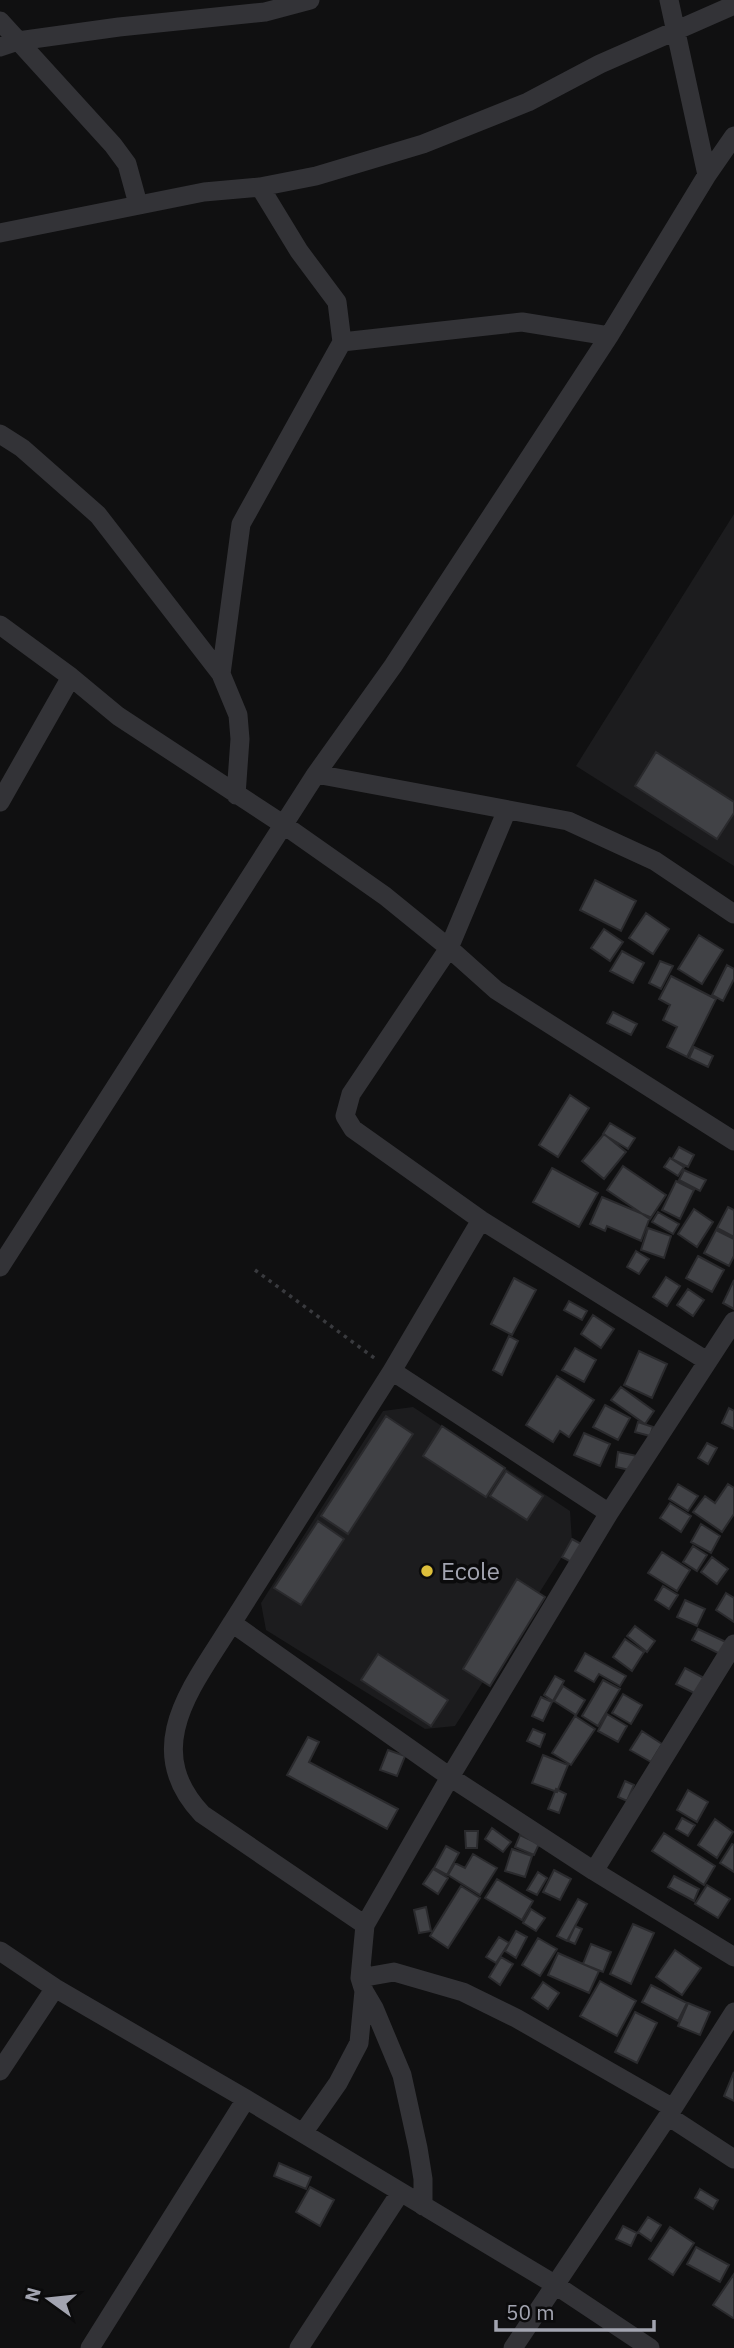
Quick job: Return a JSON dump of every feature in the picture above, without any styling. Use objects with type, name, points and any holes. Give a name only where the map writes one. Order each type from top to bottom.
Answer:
[{"type":"street","points":[[9,44],[265,12],[310,0]]},
{"type":"street","points":[[669,0],[707,175]]},
{"type":"street","points":[[0,233],[204,192],[260,187],[316,176],[423,144],[528,102],[600,64],[734,5]]},
{"type":"street","points":[[0,21],[9,44],[113,145],[127,164],[138,204]]},
{"type":"street","points":[[0,1267],[316,774],[393,666],[609,336],[707,175],[734,136]]},
{"type":"street","points":[[221,674],[241,524],[342,342],[337,302],[299,251],[260,187]]},
{"type":"street","points":[[342,342],[522,322],[609,336]]},
{"type":"street","points":[[0,434],[22,448],[99,515],[221,674],[238,715],[240,739],[236,795]]},
{"type":"street","points":[[0,625],[71,677],[118,716],[284,825],[385,896],[496,990],[734,1141]]},
{"type":"street","points":[[0,802],[71,677]]},
{"type":"street","points":[[316,774],[568,821],[655,861],[734,914]]},
{"type":"street","points":[[507,810],[449,948],[351,1094],[345,1116],[353,1129],[481,1220],[707,1362]]},
{"type":"street","points":[[365,1925],[202,1814],[188,1799],[180,1783],[175,1767],[174,1742],[182,1706],[232,1622],[392,1371],[481,1220]]},
{"type":"street","points":[[303,2133],[338,2083],[359,2043],[365,1925],[450,1777],[609,1513],[734,1321]]},
{"type":"street","points":[[392,1371],[609,1513]]},
{"type":"street","points":[[232,1622],[450,1777],[594,1871],[734,1957]]},
{"type":"street","points":[[594,1871],[734,1644]]},
{"type":"street","points":[[0,1951],[55,1988],[554,2284],[650,2348]]},
{"type":"street","points":[[362,1985],[394,1972],[463,1992],[516,2018],[671,2112],[734,2159]]},
{"type":"street","points":[[362,1985],[402,2075],[423,2179],[423,2206]]},
{"type":"street","points":[[0,2071],[55,1988]]},
{"type":"street","points":[[513,2348],[671,2112],[734,2012]]},
{"type":"street","points":[[90,2348],[246,2099]]},
{"type":"street","points":[[299,2348],[400,2193]]},
{"type":"path","points":[[255,1270],[392,1371]]},
{"type":"shaded area","points":[[734,514],[734,866],[576,766]]},
{"type":"shaded area","points":[[413,1407],[570,1511],[572,1541],[455,1726],[425,1729],[266,1630],[261,1603],[383,1411]]},
{"type":"building","points":[[656,752],[734,802],[734,813],[717,839],[635,786]]},
{"type":"building","points":[[595,880],[636,901],[621,931],[580,910]]},
{"type":"building","points":[[646,913],[669,929],[653,954],[629,938]]},
{"type":"building","points":[[604,929],[623,942],[610,961],[591,948]]},
{"type":"building","points":[[699,935],[723,950],[702,984],[678,969]]},
{"type":"building","points":[[622,951],[644,963],[633,983],[610,971]]},
{"type":"building","points":[[660,961],[673,966],[661,989],[649,983]]},
{"type":"building","points":[[727,965],[734,969],[734,979],[723,1001],[712,995]]},
{"type":"building","points":[[671,976],[716,999],[687,1057],[667,1047],[677,1027],[663,1020],[670,1005],[659,999]]},
{"type":"building","points":[[613,1012],[637,1024],[631,1035],[607,1023]]},
{"type":"building","points":[[694,1047],[713,1056],[708,1067],[689,1058]]},
{"type":"building","points":[[570,1095],[589,1108],[558,1157],[539,1145]]},
{"type":"building","points":[[610,1123],[635,1138],[628,1149],[603,1134]]},
{"type":"building","points":[[604,1134],[626,1152],[604,1179],[582,1161]]},
{"type":"building","points":[[679,1147],[694,1155],[688,1167],[672,1159]]},
{"type":"building","points":[[670,1158],[684,1167],[678,1176],[664,1167]]},
{"type":"building","points":[[623,1166],[666,1195],[650,1219],[607,1190]]},
{"type":"building","points":[[552,1168],[598,1193],[579,1227],[533,1202]]},
{"type":"building","points":[[684,1170],[706,1180],[700,1191],[679,1180]]},
{"type":"building","points":[[676,1181],[694,1190],[680,1219],[662,1210]]},
{"type":"building","points":[[602,1197],[650,1217],[641,1241],[607,1226],[605,1231],[590,1224]]},
{"type":"building","points":[[728,1207],[734,1210],[734,1237],[717,1228]]},
{"type":"building","points":[[694,1209],[713,1222],[697,1247],[678,1234]]},
{"type":"building","points":[[658,1212],[679,1224],[673,1234],[652,1222]]},
{"type":"building","points":[[648,1228],[671,1236],[664,1258],[641,1250]]},
{"type":"building","points":[[716,1230],[734,1239],[734,1256],[729,1266],[704,1253]]},
{"type":"building","points":[[636,1251],[649,1259],[639,1274],[627,1267]]},
{"type":"building","points":[[698,1256],[724,1270],[712,1292],[686,1278]]},
{"type":"building","points":[[666,1277],[680,1286],[667,1306],[653,1297]]},
{"type":"building","points":[[514,1278],[536,1290],[512,1335],[491,1324]]},
{"type":"building","points":[[734,1280],[734,1309],[723,1303]]},
{"type":"building","points":[[688,1289],[704,1300],[693,1316],[677,1305]]},
{"type":"building","points":[[569,1301],[587,1311],[582,1320],[564,1310]]},
{"type":"building","points":[[593,1315],[614,1329],[601,1348],[581,1334]]},
{"type":"building","points":[[509,1336],[518,1341],[502,1375],[493,1370]]},
{"type":"building","points":[[575,1348],[596,1360],[584,1382],[562,1370]]},
{"type":"building","points":[[639,1351],[667,1364],[652,1398],[624,1385]]},
{"type":"building","points":[[557,1376],[594,1400],[569,1437],[560,1431],[553,1442],[526,1425]]},
{"type":"building","points":[[621,1387],[654,1411],[645,1424],[611,1400]]},
{"type":"building","points":[[605,1405],[630,1418],[618,1440],[593,1427]]},
{"type":"building","points":[[729,1408],[734,1411],[734,1429],[722,1423]]},
{"type":"building","points":[[386,1416],[413,1434],[348,1534],[321,1516]]},
{"type":"building","points":[[638,1422],[653,1427],[650,1436],[635,1432]]},
{"type":"building","points":[[442,1426],[505,1468],[486,1497],[423,1456]]},
{"type":"building","points":[[584,1433],[610,1444],[600,1466],[574,1455]]},
{"type":"building","points":[[707,1443],[717,1448],[708,1464],[698,1458]]},
{"type":"building","points":[[618,1452],[637,1456],[634,1471],[616,1467]]},
{"type":"building","points":[[506,1471],[543,1496],[527,1520],[490,1496]]},
{"type":"building","points":[[678,1484],[698,1496],[688,1511],[669,1499]]},
{"type":"building","points":[[728,1484],[734,1488],[734,1514],[722,1532],[693,1512],[705,1496],[715,1503]]},
{"type":"building","points":[[670,1503],[691,1516],[681,1532],[660,1518]]},
{"type":"building","points":[[318,1521],[344,1539],[301,1605],[274,1588]]},
{"type":"building","points":[[701,1524],[720,1536],[711,1553],[691,1542]]},
{"type":"building","points":[[572,1539],[583,1545],[573,1563],[562,1557]]},
{"type":"building","points":[[693,1546],[707,1555],[697,1571],[683,1562]]},
{"type":"building","points":[[662,1552],[690,1570],[677,1591],[648,1573]]},
{"type":"building","points":[[712,1557],[728,1569],[717,1584],[701,1572]]},
{"type":"building","points":[[517,1579],[545,1597],[490,1686],[463,1669]]},
{"type":"building","points":[[663,1586],[678,1595],[669,1609],[655,1600]]},
{"type":"building","points":[[726,1593],[734,1598],[734,1622],[716,1610]]},
{"type":"building","points":[[685,1600],[705,1609],[697,1626],[677,1617]]},
{"type":"building","points":[[635,1626],[655,1641],[647,1652],[627,1636]]},
{"type":"building","points":[[698,1629],[728,1643],[722,1655],[692,1640]]},
{"type":"building","points":[[625,1639],[644,1652],[632,1671],[613,1657]]},
{"type":"building","points":[[585,1653],[626,1676],[620,1686],[599,1674],[594,1682],[575,1671]]},
{"type":"building","points":[[378,1654],[448,1700],[431,1726],[361,1680]]},
{"type":"building","points":[[685,1668],[704,1678],[696,1694],[676,1684]]},
{"type":"building","points":[[555,1676],[564,1681],[553,1701],[544,1695]]},
{"type":"building","points":[[603,1680],[620,1689],[598,1726],[582,1716]]},
{"type":"building","points":[[563,1686],[585,1700],[576,1715],[554,1701]]},
{"type":"building","points":[[623,1694],[642,1705],[631,1724],[612,1713]]},
{"type":"building","points":[[541,1697],[552,1702],[543,1721],[532,1716]]},
{"type":"building","points":[[607,1714],[627,1726],[618,1742],[598,1731]]},
{"type":"building","points":[[575,1716],[595,1729],[571,1765],[552,1753]]},
{"type":"building","points":[[533,1729],[545,1734],[540,1747],[527,1741]]},
{"type":"building","points":[[642,1731],[662,1744],[651,1762],[630,1750]]},
{"type":"building","points":[[308,1737],[319,1742],[309,1762],[398,1809],[387,1829],[287,1775]]},
{"type":"building","points":[[388,1750],[405,1756],[397,1776],[380,1770]]},
{"type":"building","points":[[543,1755],[568,1765],[557,1792],[532,1783]]},
{"type":"building","points":[[625,1781],[634,1785],[627,1801],[618,1797]]},
{"type":"building","points":[[556,1789],[566,1794],[559,1813],[548,1809]]},
{"type":"building","points":[[688,1790],[708,1802],[697,1822],[677,1810]]},
{"type":"building","points":[[682,1818],[695,1825],[688,1836],[676,1829]]},
{"type":"building","points":[[715,1819],[733,1832],[717,1858],[698,1845]]},
{"type":"building","points":[[492,1828],[511,1842],[503,1852],[485,1839]]},
{"type":"building","points":[[465,1831],[478,1831],[477,1848],[466,1848]]},
{"type":"building","points":[[664,1833],[715,1866],[704,1885],[652,1851]]},
{"type":"building","points":[[520,1835],[539,1844],[534,1855],[515,1847]]},
{"type":"building","points":[[732,1844],[734,1845],[734,1872],[720,1863]]},
{"type":"building","points":[[446,1846],[459,1853],[447,1875],[434,1868]]},
{"type":"building","points":[[512,1849],[532,1856],[525,1877],[505,1871]]},
{"type":"building","points":[[473,1854],[497,1868],[480,1895],[448,1875],[455,1863],[465,1868]]},
{"type":"building","points":[[433,1869],[448,1878],[438,1894],[423,1884]]},
{"type":"building","points":[[554,1870],[571,1879],[560,1900],[543,1892]]},
{"type":"building","points":[[538,1872],[547,1878],[537,1895],[527,1890]]},
{"type":"building","points":[[674,1876],[699,1889],[694,1901],[668,1887]]},
{"type":"building","points":[[497,1879],[533,1901],[522,1920],[485,1898]]},
{"type":"building","points":[[707,1885],[730,1899],[718,1918],[695,1904]]},
{"type":"building","points":[[461,1886],[480,1898],[448,1948],[430,1936]]},
{"type":"building","points":[[578,1899],[587,1904],[567,1941],[557,1936]]},
{"type":"building","points":[[426,1907],[431,1931],[419,1933],[414,1910]]},
{"type":"building","points":[[531,1909],[545,1918],[536,1931],[523,1923]]},
{"type":"building","points":[[633,1924],[654,1933],[631,1984],[610,1974]]},
{"type":"building","points":[[575,1926],[582,1929],[575,1944],[568,1941]]},
{"type":"building","points":[[516,1931],[527,1937],[516,1958],[505,1951]]},
{"type":"building","points":[[499,1937],[509,1943],[496,1963],[486,1957]]},
{"type":"building","points":[[538,1938],[557,1949],[540,1976],[522,1965]]},
{"type":"building","points":[[591,1944],[611,1952],[603,1972],[583,1964]]},
{"type":"building","points":[[675,1950],[701,1968],[682,1995],[656,1977]]},
{"type":"building","points":[[558,1953],[599,1971],[589,1993],[548,1975]]},
{"type":"building","points":[[501,1957],[513,1964],[500,1985],[489,1977]]},
{"type":"building","points":[[600,1981],[636,2001],[617,2036],[580,2016]]},
{"type":"building","points":[[543,1982],[559,1993],[548,2009],[532,1998]]},
{"type":"building","points":[[651,1985],[687,2003],[678,2021],[642,2002]]},
{"type":"building","points":[[688,2003],[710,2012],[700,2035],[678,2026]]},
{"type":"building","points":[[635,2012],[657,2023],[637,2063],[615,2052]]},
{"type":"building","points":[[734,2072],[734,2101],[724,2096]]},
{"type":"building","points":[[279,2163],[311,2177],[306,2189],[274,2176]]},
{"type":"building","points":[[310,2187],[334,2200],[320,2226],[296,2212]]},
{"type":"building","points":[[700,2189],[718,2200],[713,2209],[695,2198]]},
{"type":"building","points":[[648,2217],[661,2225],[651,2241],[638,2232]]},
{"type":"building","points":[[623,2226],[637,2233],[631,2246],[616,2239]]},
{"type":"building","points":[[670,2227],[694,2243],[673,2275],[649,2259]]},
{"type":"building","points":[[696,2247],[729,2265],[720,2282],[687,2264]]},
{"type":"building","points":[[734,2274],[734,2317],[733,2318],[713,2305]]},
{"type":"place","name":"Ecole","points":[[427,1571]]}]
